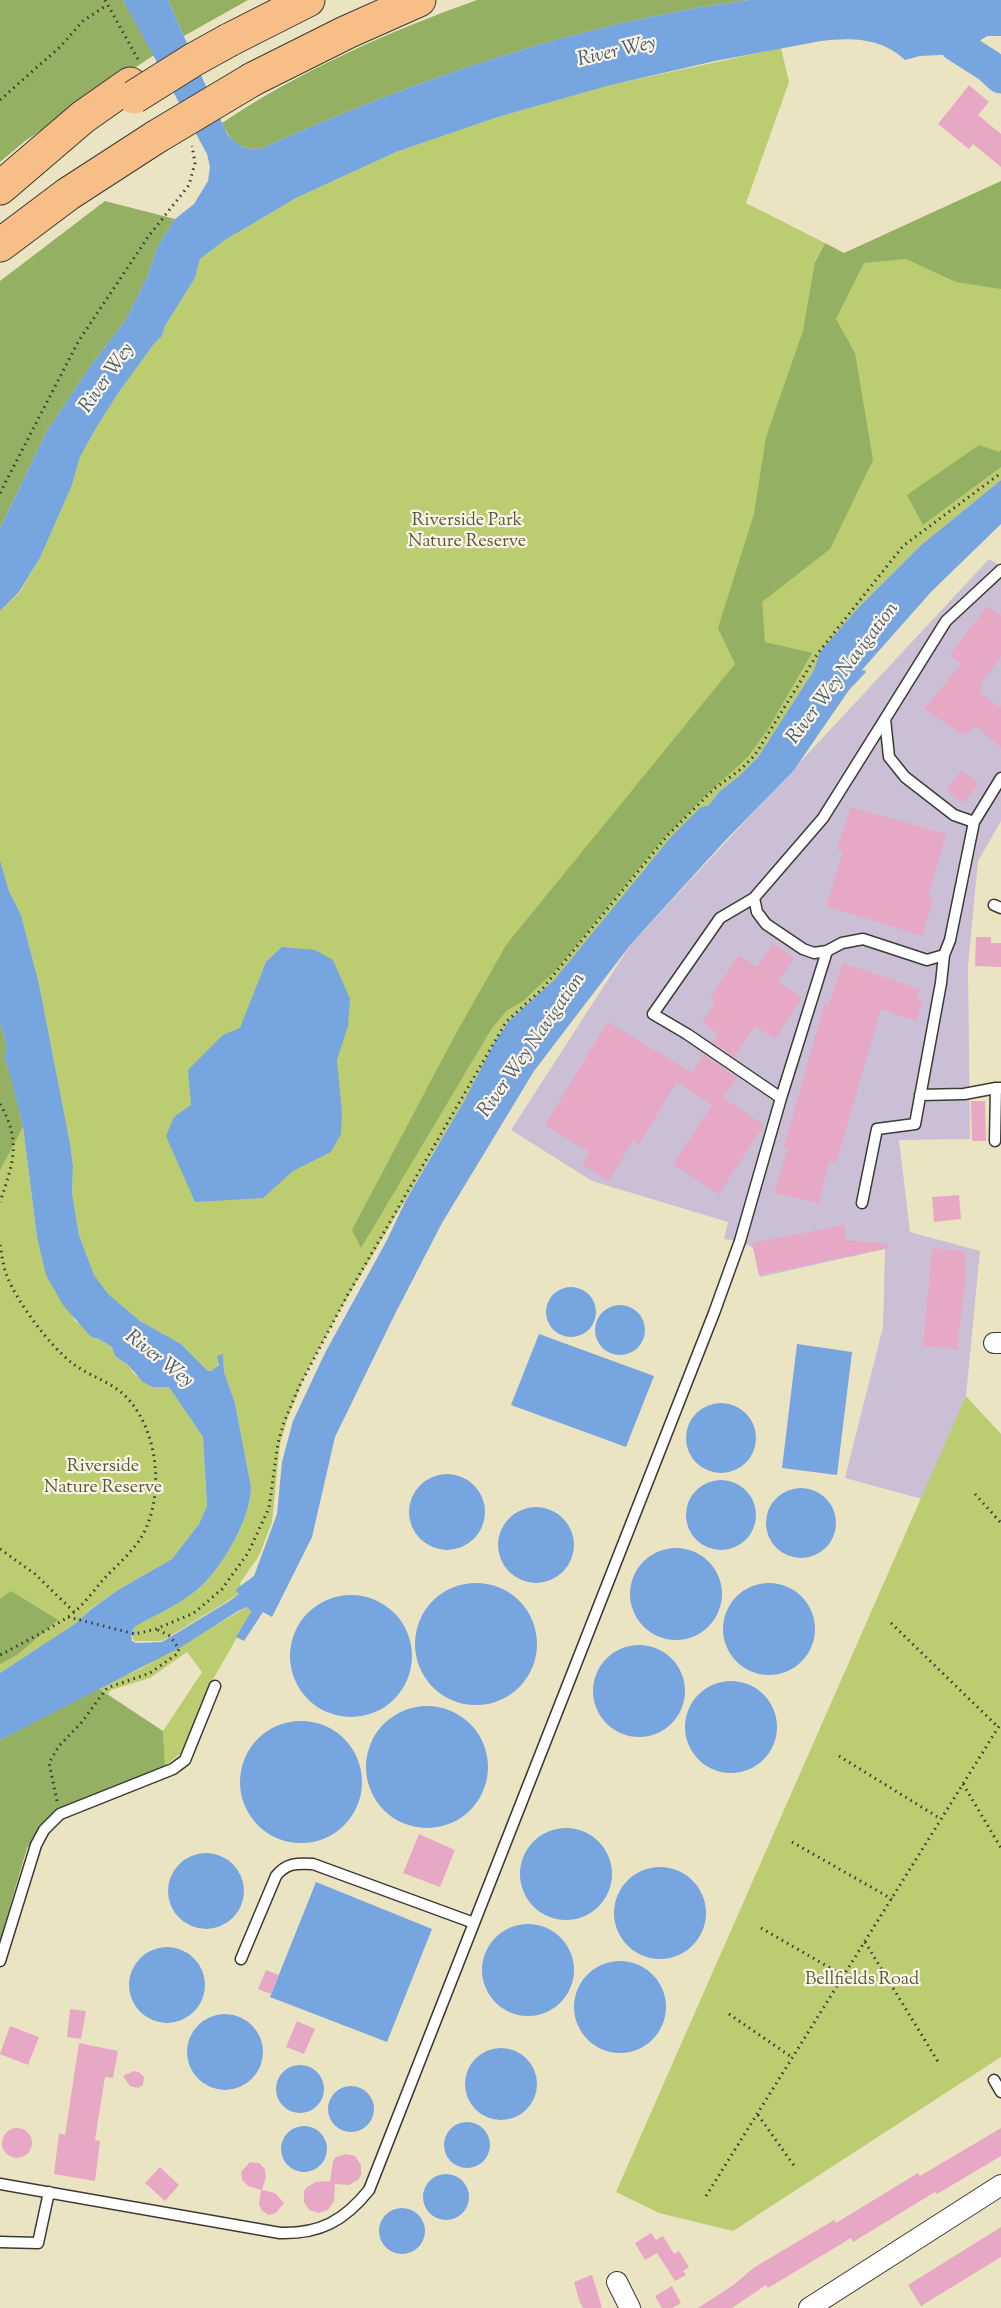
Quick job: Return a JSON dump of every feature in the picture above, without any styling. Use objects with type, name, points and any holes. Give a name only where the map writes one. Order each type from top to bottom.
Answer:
[{"type":"highway","points":[[0,189],[136,84],[193,60],[269,0]]},
{"type":"highway","points":[[226,33],[308,0]]},
{"type":"highway","points":[[0,245],[68,194],[109,167],[171,137],[253,80],[347,32],[419,0]]},
{"type":"street","points":[[809,2308],[1001,2185]]},
{"type":"street","points":[[617,2282],[630,2308]]},
{"type":"lane","points":[[781,1098],[687,1034],[653,1014],[720,918],[754,898],[823,818],[946,621],[1001,570]]},
{"type":"lane","points":[[885,719],[889,757],[905,777],[954,815],[974,822]]},
{"type":"lane","points":[[862,1203],[877,1130],[915,1124],[944,955],[950,940],[974,822],[1001,778]]},
{"type":"lane","points":[[754,898],[757,912],[766,924],[803,949],[814,953],[827,951],[842,943],[863,939],[927,960],[944,955]]},
{"type":"lane","points":[[0,2184],[280,2233],[301,2233],[321,2228],[356,2206],[369,2190],[740,1241],[781,1098],[827,951]]},
{"type":"lane","points":[[920,1095],[964,1094],[998,1088],[995,1141]]},
{"type":"lane","points":[[0,1961],[36,1845],[44,1830],[60,1814],[172,1769],[184,1760],[215,1686]]},
{"type":"lane","points":[[241,1959],[276,1876],[282,1869],[292,1864],[313,1864],[474,1923]]},
{"type":"lane","points":[[994,2080],[1001,2092]]},
{"type":"lane","points":[[0,2242],[38,2243],[49,2192]]},
{"type":"path","points":[[0,100],[106,2],[136,84]]},
{"type":"path","points":[[0,493],[78,342],[148,237],[189,185],[195,163],[192,147],[171,137]]},
{"type":"path","points":[[68,1617],[135,1634],[156,1629],[194,1613],[222,1589],[248,1552],[269,1508],[278,1443],[299,1387],[346,1296],[506,1022],[543,987],[667,836],[714,789],[741,769],[755,755],[818,653],[903,546],[1001,473]]},
{"type":"path","points":[[0,1104],[11,1123],[14,1147],[11,1170],[0,1202]]},
{"type":"path","points":[[0,1245],[6,1275],[20,1302],[51,1341],[72,1364],[112,1385],[129,1399],[141,1418],[153,1450],[156,1478],[155,1500],[150,1520],[139,1541],[68,1617],[0,1655]]},
{"type":"path","points":[[975,1494],[1001,1523]]},
{"type":"path","points":[[0,1550],[35,1574],[74,1612]]},
{"type":"path","points":[[891,1623],[998,1727]]},
{"type":"path","points":[[60,1814],[49,1763],[59,1746],[81,1723],[107,1688],[150,1673],[177,1654],[178,1649],[170,1636],[156,1629]]},
{"type":"path","points":[[706,2196],[1001,1723]]},
{"type":"path","points":[[839,1756],[941,1819]]},
{"type":"path","points":[[963,1784],[1001,1848]]},
{"type":"path","points":[[792,1842],[892,1899]]},
{"type":"path","points":[[761,1928],[844,1976]]},
{"type":"path","points":[[865,1942],[939,2065]]},
{"type":"path","points":[[729,2014],[793,2058]]},
{"type":"path","points":[[758,2115],[795,2167]]},
{"type":"shaded area","points":[[989,559],[1001,566],[1001,821],[978,861],[968,966],[970,1139],[899,1140],[910,1232],[980,1251],[966,1396],[922,1499],[845,1478],[883,1327],[885,1249],[760,1277],[753,1248],[740,1241],[724,1239],[728,1222],[592,1181],[511,1130],[631,944]]},
{"type":"green space","points":[[0,0],[123,0],[154,55],[25,141],[0,162]]},
{"type":"green space","points":[[168,0],[248,0],[184,36]]},
{"type":"green space","points":[[477,0],[749,0],[623,23],[499,57],[378,100],[260,149],[241,146],[232,139],[222,123],[314,69],[411,25]]},
{"type":"green space","name":"Riverside Park Nature Reserve","points":[[781,48],[789,82],[746,203],[825,243],[815,261],[837,273],[1001,194],[1001,480],[920,546],[858,608],[821,652],[814,670],[758,757],[719,792],[708,806],[644,869],[636,882],[554,980],[510,1020],[496,1040],[464,1101],[340,1310],[307,1371],[288,1417],[280,1444],[272,1522],[259,1556],[240,1583],[241,1587],[235,1590],[239,1594],[162,1641],[134,1641],[131,1634],[136,1626],[192,1594],[217,1568],[241,1527],[250,1500],[251,1487],[235,1403],[224,1372],[223,1354],[216,1368],[208,1371],[181,1344],[140,1321],[107,1294],[94,1275],[79,1235],[72,1193],[73,1166],[70,1143],[39,984],[21,915],[9,891],[0,860],[0,611],[20,592],[40,558],[72,485],[80,457],[96,428],[121,389],[162,336],[165,326],[195,278],[200,259],[225,240],[296,198],[396,152],[498,117],[611,85]]},
{"type":"green space","points":[[1001,181],[1001,289],[956,282],[906,259],[864,263],[836,319],[855,353],[873,460],[830,549],[762,602],[765,642],[812,653],[768,729],[748,757],[663,839],[556,970],[523,1001],[506,1011],[492,1028],[361,1248],[352,1230],[453,1039],[506,945],[735,664],[718,628],[754,514],[766,437],[803,331],[815,262],[825,243],[844,253]]},
{"type":"green space","points":[[105,201],[175,219],[158,246],[147,277],[125,321],[89,368],[47,431],[0,528],[0,281]]},
{"type":"green space","points":[[979,445],[999,452],[1001,450],[1001,467],[923,525],[907,495]]},
{"type":"green space","name":"Riverside Nature Reserve","points":[[0,1023],[23,1127],[37,1237],[75,1321],[84,1327],[91,1337],[112,1347],[115,1356],[128,1365],[134,1374],[153,1387],[169,1387],[203,1437],[207,1506],[199,1524],[172,1559],[118,1590],[89,1610],[79,1622],[0,1673]]},
{"type":"green space","points":[[0,1023],[7,1048],[4,1056],[23,1127],[0,1170]]},
{"type":"green space","name":"Bellfields Road","points":[[966,1396],[1001,1434],[1001,2057],[733,2231],[659,2213],[616,2192]]},
{"type":"green space","points":[[11,1591],[58,1620],[17,1655],[0,1664],[0,1599]]},
{"type":"green space","points":[[247,1607],[251,1613],[211,1683],[181,1753],[165,1766],[163,1731],[202,1672],[187,1652],[150,1678],[111,1690],[108,1694],[98,1688],[140,1669]]},
{"type":"green space","points":[[98,1688],[163,1731],[165,1766],[53,1813],[27,1848],[0,1940],[0,1740]]},
{"type":"water","points":[[123,0],[168,0],[227,134],[242,146],[255,149],[260,149],[438,77],[499,57],[623,23],[749,0],[1001,0],[1001,36],[987,36],[975,44],[1001,66],[998,72],[993,68],[988,74],[961,54],[920,56],[905,60],[887,47],[876,43],[855,39],[821,41],[715,61],[611,85],[498,117],[396,152],[296,198],[225,240],[200,259],[195,278],[165,326],[162,336],[121,389],[80,457],[72,485],[40,558],[19,592],[0,611],[0,528],[47,431],[89,368],[125,321],[147,277],[158,246],[175,219],[194,204],[208,181],[210,167],[207,154]]},
{"type":"water","name":"River Wey Navigation","points":[[1001,480],[1001,524],[931,592],[861,671],[866,672],[849,690],[794,770],[723,843],[631,944],[534,1071],[442,1223],[335,1437],[312,1537],[272,1617],[263,1612],[244,1641],[236,1637],[251,1612],[247,1607],[238,1611],[181,1647],[0,1740],[0,1673],[78,1622],[78,1618],[82,1618],[118,1590],[172,1559],[199,1524],[207,1506],[203,1437],[169,1387],[153,1387],[143,1382],[128,1365],[115,1356],[112,1347],[91,1337],[63,1305],[46,1275],[37,1237],[23,1127],[4,1056],[7,1048],[0,1023],[0,860],[9,891],[21,915],[39,984],[70,1143],[73,1166],[72,1193],[79,1235],[94,1275],[108,1294],[140,1321],[181,1344],[208,1371],[219,1365],[217,1356],[223,1354],[224,1372],[235,1403],[251,1487],[246,1513],[226,1555],[208,1579],[185,1599],[136,1626],[132,1631],[135,1635],[131,1635],[132,1641],[136,1643],[162,1642],[231,1600],[239,1594],[235,1590],[254,1576],[277,1514],[282,1462],[293,1421],[325,1353],[387,1240],[406,1200],[464,1101],[496,1040],[510,1020],[554,980],[671,837],[701,807],[708,806],[719,792],[758,757],[814,670],[820,652],[858,608],[920,546]]},
{"type":"water","points":[[282,947],[315,950],[333,960],[350,999],[348,1026],[337,1060],[342,1113],[341,1134],[331,1152],[293,1171],[263,1198],[195,1202],[166,1136],[174,1117],[191,1105],[188,1070],[223,1035],[240,1028],[266,962]]},
{"type":"water","points":[[566,1287],[576,1287],[589,1294],[596,1307],[596,1317],[589,1330],[576,1337],[566,1337],[557,1333],[550,1326],[546,1317],[546,1307],[550,1298],[557,1291]]},
{"type":"water","points":[[615,1305],[625,1305],[638,1312],[645,1325],[645,1335],[638,1348],[625,1355],[615,1355],[606,1351],[599,1344],[595,1335],[595,1325],[599,1316],[606,1309]]},
{"type":"water","points":[[539,1334],[654,1376],[626,1447],[511,1405]]},
{"type":"water","points":[[797,1344],[852,1352],[837,1475],[782,1468]]},
{"type":"water","points":[[721,1403],[734,1406],[746,1413],[753,1425],[756,1438],[753,1451],[746,1463],[734,1470],[721,1473],[708,1470],[696,1463],[689,1451],[686,1438],[689,1425],[696,1413],[708,1406]]},
{"type":"water","points":[[447,1474],[461,1477],[474,1485],[482,1498],[485,1512],[482,1526],[474,1539],[461,1547],[447,1550],[433,1547],[420,1539],[412,1526],[409,1512],[412,1498],[420,1485],[433,1477]]},
{"type":"water","points":[[721,1480],[734,1483],[746,1490],[753,1502],[756,1515],[753,1528],[746,1540],[734,1547],[721,1550],[708,1547],[696,1540],[689,1528],[686,1515],[689,1502],[696,1490],[708,1483]]},
{"type":"water","points":[[801,1488],[814,1491],[826,1498],[833,1510],[836,1523],[833,1536],[826,1548],[814,1555],[801,1558],[788,1555],[776,1548],[769,1536],[766,1523],[769,1510],[776,1498],[788,1491]]},
{"type":"water","points":[[536,1507],[550,1510],[563,1518],[571,1531],[574,1545],[571,1559],[563,1572],[550,1580],[536,1583],[522,1580],[509,1572],[501,1559],[498,1545],[501,1531],[509,1518],[522,1510]]},
{"type":"water","points":[[676,1548],[693,1552],[708,1562],[718,1577],[722,1594],[718,1611],[708,1626],[693,1636],[676,1640],[659,1636],[644,1626],[634,1611],[630,1594],[634,1577],[644,1562],[659,1552]]},
{"type":"water","points":[[476,1583],[499,1588],[510,1593],[519,1601],[527,1610],[532,1621],[537,1644],[532,1667],[527,1678],[519,1687],[510,1695],[499,1700],[476,1705],[453,1700],[442,1695],[433,1687],[425,1678],[420,1667],[415,1644],[420,1621],[425,1610],[433,1601],[442,1593],[453,1588]]},
{"type":"water","points":[[769,1583],[786,1587],[801,1597],[811,1612],[815,1629],[811,1646],[801,1661],[786,1671],[769,1675],[752,1671],[737,1661],[727,1646],[723,1629],[727,1612],[737,1597],[752,1587]]},
{"type":"water","points":[[351,1595],[374,1600],[385,1605],[394,1613],[402,1622],[407,1633],[412,1656],[407,1679],[402,1690],[394,1699],[385,1707],[374,1712],[351,1717],[328,1712],[317,1707],[308,1699],[300,1690],[295,1679],[290,1656],[295,1633],[300,1622],[308,1613],[317,1605],[328,1600]]},
{"type":"water","points":[[639,1645],[656,1649],[671,1659],[681,1674],[685,1691],[681,1708],[671,1723],[656,1733],[639,1737],[622,1733],[607,1723],[597,1708],[593,1691],[597,1674],[607,1659],[622,1649]]},
{"type":"water","points":[[731,1681],[748,1685],[763,1695],[773,1710],[777,1727],[773,1744],[763,1759],[748,1769],[731,1773],[714,1769],[699,1759],[689,1744],[685,1727],[689,1710],[699,1695],[714,1685]]},
{"type":"water","points":[[427,1706],[450,1711],[461,1716],[470,1724],[478,1733],[483,1744],[488,1767],[483,1790],[478,1801],[470,1810],[461,1818],[450,1823],[427,1828],[404,1823],[393,1818],[384,1810],[376,1801],[371,1790],[366,1767],[371,1744],[376,1733],[384,1724],[393,1716],[404,1711]]},
{"type":"water","points":[[301,1721],[324,1726],[335,1731],[344,1739],[352,1748],[357,1759],[362,1782],[357,1805],[352,1816],[344,1825],[335,1833],[324,1838],[301,1843],[278,1838],[267,1833],[258,1825],[250,1816],[245,1805],[240,1782],[245,1759],[250,1748],[258,1739],[267,1731],[278,1726]]},
{"type":"water","points":[[566,1828],[584,1831],[599,1841],[609,1856],[612,1874],[609,1892],[599,1907],[584,1917],[566,1920],[548,1917],[533,1907],[523,1892],[520,1874],[523,1856],[533,1841],[548,1831]]},
{"type":"water","points":[[206,1853],[221,1856],[233,1864],[241,1876],[244,1891],[241,1906],[233,1918],[221,1926],[206,1929],[191,1926],[179,1918],[171,1906],[168,1891],[171,1876],[179,1864],[191,1856]]},
{"type":"water","points":[[660,1867],[678,1870],[693,1880],[703,1895],[706,1913],[703,1931],[693,1946],[678,1956],[660,1959],[642,1956],[627,1946],[617,1931],[614,1913],[617,1895],[627,1880],[642,1870]]},
{"type":"water","points":[[316,1882],[432,1929],[387,2042],[270,1997]]},
{"type":"water","points":[[528,1924],[546,1927],[561,1937],[571,1952],[574,1970],[571,1988],[561,2003],[546,2013],[528,2016],[510,2013],[495,2003],[485,1988],[482,1970],[485,1952],[495,1937],[510,1927]]},
{"type":"water","points":[[167,1947],[182,1950],[194,1958],[202,1970],[205,1985],[202,2000],[194,2012],[182,2020],[167,2023],[152,2020],[140,2012],[132,2000],[129,1985],[132,1970],[140,1958],[152,1950]]},
{"type":"water","points":[[620,1961],[638,1964],[653,1974],[663,1989],[666,2007],[663,2025],[653,2040],[638,2050],[620,2053],[602,2050],[587,2040],[577,2025],[574,2007],[577,1989],[587,1974],[602,1964]]},
{"type":"water","points":[[225,2014],[240,2017],[252,2025],[260,2037],[263,2052],[260,2067],[252,2079],[240,2087],[225,2090],[210,2087],[198,2079],[190,2067],[187,2052],[190,2037],[198,2025],[210,2017]]},
{"type":"water","points":[[501,2048],[521,2054],[531,2064],[537,2084],[531,2104],[521,2114],[501,2120],[481,2114],[471,2104],[465,2084],[471,2064],[481,2054]]},
{"type":"water","points":[[300,2065],[317,2072],[324,2089],[317,2106],[300,2113],[283,2106],[276,2089],[283,2072]]},
{"type":"water","points":[[356,2086],[368,2092],[373,2100],[373,2118],[368,2126],[360,2131],[346,2132],[338,2129],[331,2122],[328,2104],[331,2096],[338,2089]]},
{"type":"water","points":[[472,2122],[484,2128],[489,2136],[489,2154],[484,2162],[476,2167],[462,2168],[454,2165],[447,2158],[444,2140],[447,2132],[454,2125]]},
{"type":"water","points":[[309,2126],[321,2132],[326,2140],[326,2158],[321,2166],[313,2171],[299,2172],[291,2169],[284,2162],[281,2144],[284,2136],[291,2129]]},
{"type":"water","points":[[451,2174],[463,2180],[468,2188],[468,2206],[463,2214],[455,2219],[441,2220],[433,2217],[426,2210],[423,2192],[426,2184],[433,2177]]},
{"type":"water","points":[[407,2208],[419,2214],[424,2222],[424,2240],[419,2248],[411,2253],[397,2254],[389,2251],[382,2244],[379,2226],[382,2218],[389,2211]]},
{"type":"building","points":[[969,85],[989,102],[978,115],[1001,134],[1001,167],[973,144],[969,149],[938,124]]},
{"type":"building","points":[[987,606],[1001,616],[1001,656],[980,685],[983,687],[979,692],[1001,708],[1001,748],[976,726],[963,735],[924,709],[961,664],[950,655]]},
{"type":"building","points":[[962,770],[979,784],[963,803],[946,789]]},
{"type":"building","points":[[851,807],[946,834],[928,897],[934,898],[922,936],[826,906],[843,852],[837,850]]},
{"type":"building","points":[[976,937],[991,937],[991,943],[1001,943],[1001,967],[975,966]]},
{"type":"building","points":[[773,944],[794,958],[778,982],[802,997],[775,1039],[755,1026],[734,1057],[713,1042],[719,1034],[702,1022],[715,1003],[710,999],[739,955],[757,967]]},
{"type":"building","points":[[843,963],[920,989],[916,999],[923,1001],[916,1021],[881,1009],[836,1163],[829,1161],[819,1203],[774,1193],[788,1148],[784,1147],[824,1005],[828,1006]]},
{"type":"building","points":[[608,1022],[692,1073],[704,1055],[737,1078],[723,1098],[764,1125],[719,1194],[673,1164],[712,1105],[677,1082],[639,1144],[633,1140],[609,1181],[582,1165],[589,1152],[545,1125]]},
{"type":"building","points":[[971,1101],[985,1101],[986,1141],[972,1141]]},
{"type":"building","points":[[959,1195],[961,1219],[934,1222],[932,1197]]},
{"type":"building","points":[[845,1225],[845,1240],[888,1244],[888,1248],[759,1275],[752,1243]]},
{"type":"building","points":[[932,1248],[964,1251],[966,1275],[957,1349],[923,1346]]},
{"type":"building","points":[[419,1834],[455,1850],[440,1887],[403,1873]]},
{"type":"building","points":[[266,1970],[279,1975],[271,1994],[258,1989]]},
{"type":"building","points":[[70,2009],[86,2011],[81,2039],[67,2037]]},
{"type":"building","points":[[297,2021],[315,2029],[304,2054],[286,2047]]},
{"type":"building","points":[[10,2026],[39,2037],[28,2065],[0,2054]]},
{"type":"building","points":[[79,2043],[118,2051],[113,2078],[105,2077],[95,2140],[100,2141],[95,2181],[54,2174],[59,2133],[65,2135]]},
{"type":"building","points":[[134,2071],[144,2077],[143,2085],[138,2088],[130,2086],[123,2076]]},
{"type":"building","points":[[17,2128],[28,2132],[32,2143],[28,2154],[17,2158],[6,2154],[2,2143],[6,2132]]},
{"type":"building","points":[[1001,2128],[1001,2156],[937,2194],[935,2192],[853,2242],[851,2238],[768,2288],[766,2285],[732,2308],[698,2308],[732,2286],[755,2267],[834,2220],[836,2223],[918,2173],[920,2176]]},
{"type":"building","points":[[346,2154],[355,2156],[361,2165],[361,2175],[358,2180],[349,2185],[335,2184],[334,2201],[328,2210],[319,2213],[309,2210],[304,2202],[304,2191],[316,2182],[330,2181],[333,2161],[336,2157]]},
{"type":"building","points":[[250,2162],[259,2163],[265,2169],[266,2177],[262,2190],[275,2193],[284,2203],[276,2213],[269,2215],[262,2211],[259,2204],[261,2190],[248,2186],[242,2180],[241,2172]]},
{"type":"building","points":[[160,2167],[179,2185],[165,2201],[145,2183]]},
{"type":"building","points":[[1001,2227],[1001,2257],[921,2306],[908,2285]]},
{"type":"building","points":[[651,2233],[656,2240],[663,2236],[674,2254],[679,2251],[689,2267],[683,2271],[686,2275],[675,2281],[657,2253],[645,2260],[635,2243]]},
{"type":"building","points":[[592,2275],[602,2308],[583,2308],[579,2300],[574,2282]]},
{"type":"building","points":[[672,2286],[681,2303],[672,2308],[662,2308],[655,2296]]},
{"type":"waterway","name":"River Wey","points":[[956,45],[989,66],[1001,77]]}]
